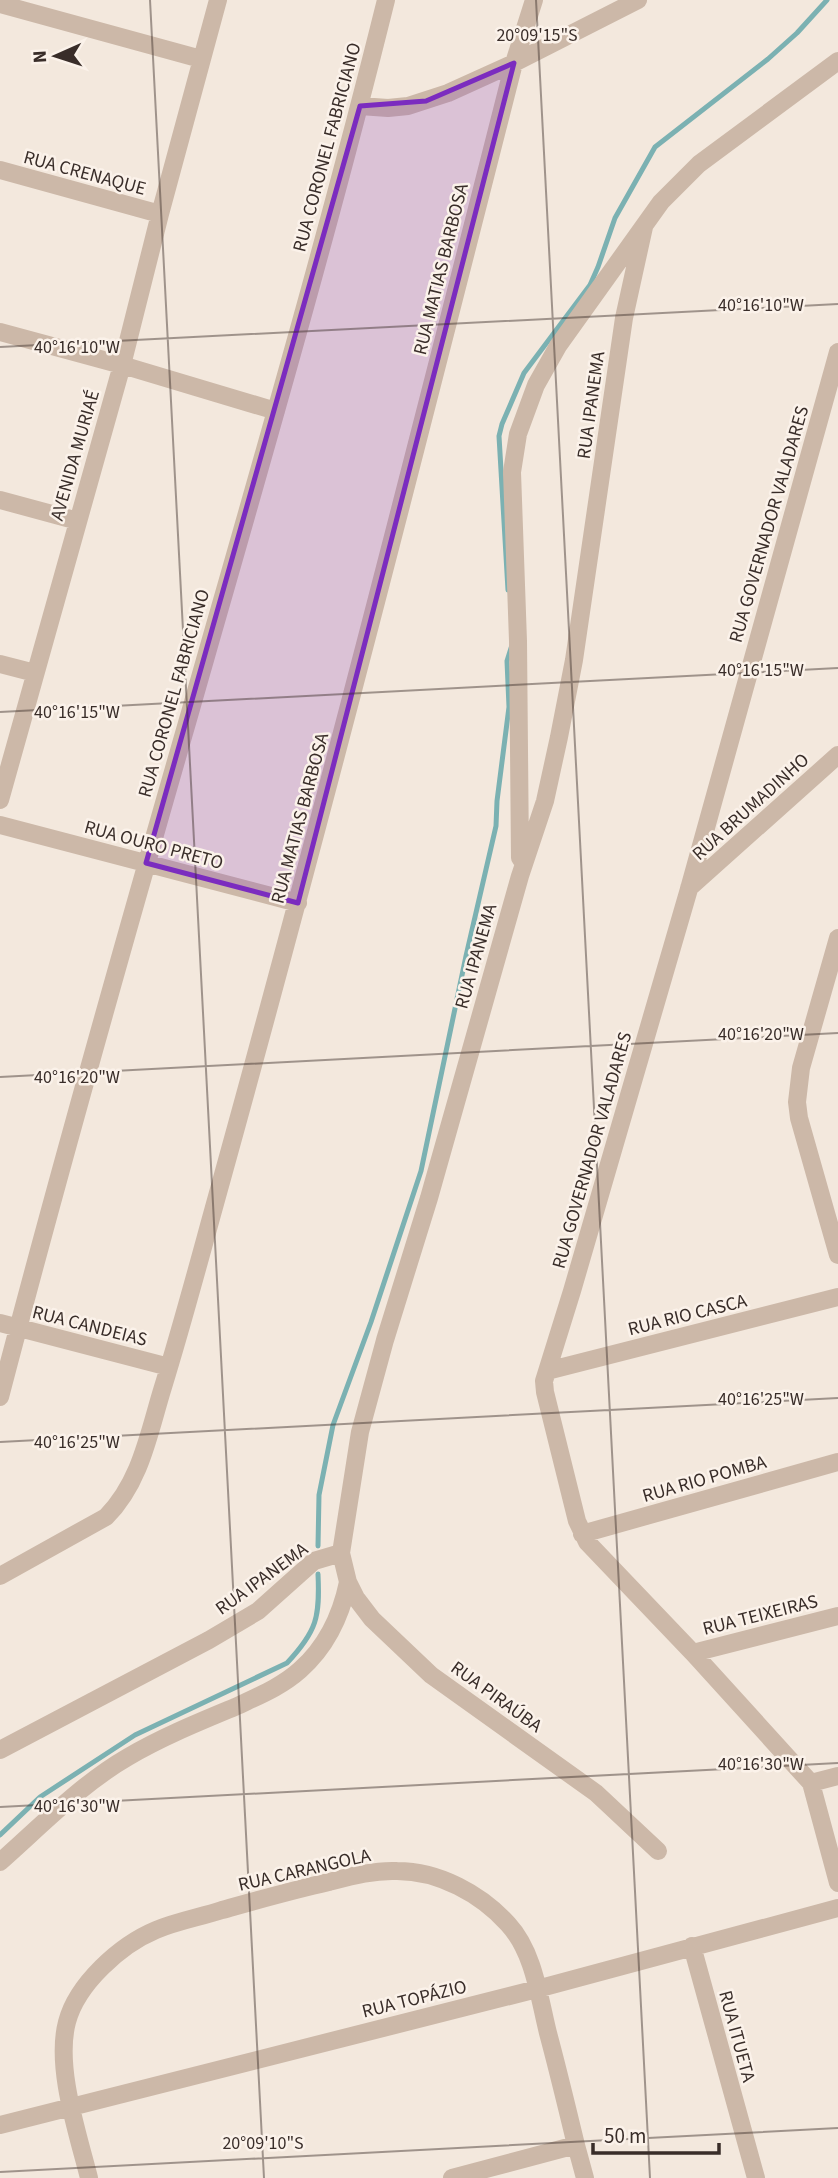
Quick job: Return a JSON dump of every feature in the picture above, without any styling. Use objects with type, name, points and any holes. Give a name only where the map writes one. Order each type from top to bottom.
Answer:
[{"type":"street","name":"AVENIDA MURIAÉ","points":[[0,800],[122,365],[218,0]]},
{"type":"street","name":"RUA CORONEL FABRICIANO","points":[[0,1397],[146,863],[276,411],[360,106],[386,0]]},
{"type":"street","name":"RUA MATIAS BARBOSA","points":[[0,1576],[106,1517],[118,1505],[138,1469],[298,903],[514,63],[534,0]]},
{"type":"street","points":[[360,106],[388,108],[426,101],[448,93],[638,0]]},
{"type":"street","points":[[0,4],[201,59]]},
{"type":"street","name":"RUA IPANEMA","points":[[0,1750],[209,1640],[258,1611],[314,1561],[341,1553],[360,1432],[520,876],[545,801],[576,646],[624,317],[644,227],[661,202],[699,164],[838,61]]},
{"type":"street","name":"RUA CRENAQUE","points":[[0,170],[160,214]]},
{"type":"street","points":[[520,876],[518,641],[512,482],[518,434],[536,385],[558,346],[644,227]]},
{"type":"street","points":[[0,332],[276,411]]},
{"type":"street","name":"RUA GOVERNADOR VALADARES","points":[[838,352],[689,888],[547,1371],[545,1392],[582,1534],[811,1783],[838,1883]]},
{"type":"street","points":[[0,500],[78,521]]},
{"type":"street","points":[[0,664],[35,673]]},
{"type":"street","name":"RUA BRUMADINHO","points":[[689,888],[838,755]]},
{"type":"street","name":"RUA OURO PRETO","points":[[0,825],[298,903]]},
{"type":"street","points":[[838,938],[801,1068],[797,1102],[799,1118],[838,1255]]},
{"type":"street","name":"RUA RIO CASCA","points":[[547,1371],[838,1297]]},
{"type":"street","name":"RUA CANDEIAS","points":[[0,1323],[169,1367]]},
{"type":"street","name":"RUA RIO POMBA","points":[[582,1534],[838,1462]]},
{"type":"street","name":"RUA PIRAÚBA","points":[[341,1553],[348,1583],[356,1598],[372,1619],[431,1675],[596,1793],[658,1851]]},
{"type":"street","points":[[0,1862],[97,1778],[128,1757],[274,1688],[300,1670],[315,1655],[330,1633],[343,1605],[348,1583]]},
{"type":"street","name":"RUA TEIXEIRAS","points":[[692,1653],[838,1616]]},
{"type":"street","points":[[811,1783],[838,1776]]},
{"type":"street","name":"RUA CARANGOLA","points":[[89,2178],[72,2107],[63,2046],[67,2022],[79,1994],[96,1972],[124,1949],[156,1930],[312,1885],[367,1873],[398,1870],[427,1875],[459,1887],[490,1905],[511,1927],[526,1952],[537,1989],[585,2178]]},
{"type":"street","name":"RUA TOPÁZIO","points":[[0,2124],[537,1989],[838,1908]]},
{"type":"street","name":"RUA ITUETA","points":[[692,1946],[756,2178]]},
{"type":"street","points":[[452,2178],[576,2146]]},
{"type":"highlighted area","points":[[514,63],[298,903],[146,863],[360,106],[426,101]]},
{"type":"waterway","points":[[508,590],[499,436],[524,373],[590,285],[615,218],[655,147],[768,59],[797,33],[827,0]]},
{"type":"waterway","points":[[318,1546],[319,1495],[333,1425],[371,1322],[421,1171],[496,826],[509,707],[507,661],[512,645]]},
{"type":"waterway","points":[[0,1835],[40,1797],[135,1735],[287,1663],[311,1632],[317,1613],[318,1574]]}]
